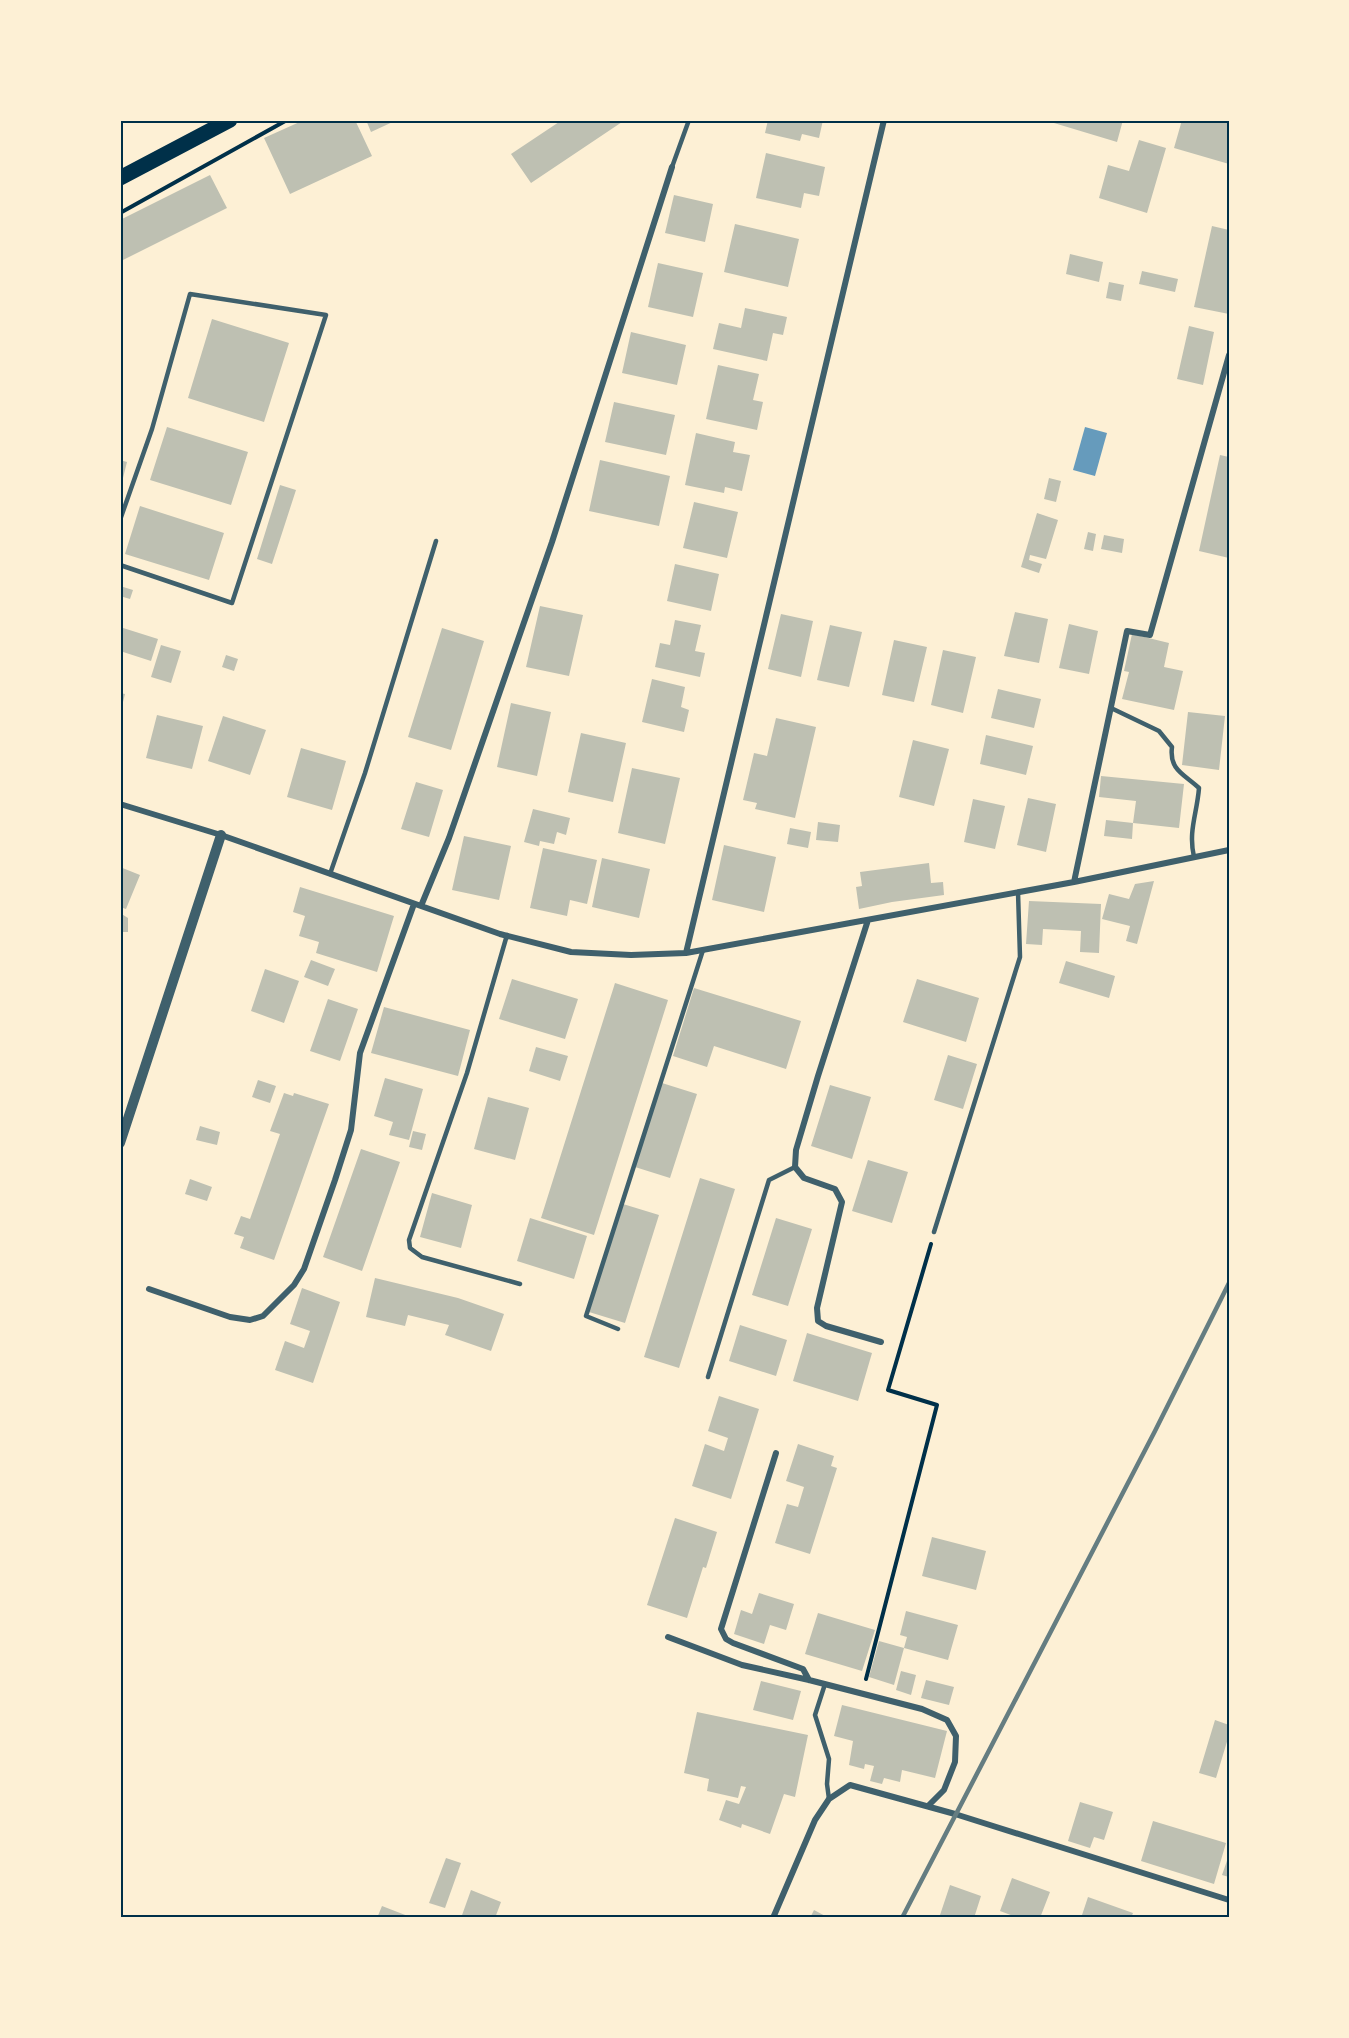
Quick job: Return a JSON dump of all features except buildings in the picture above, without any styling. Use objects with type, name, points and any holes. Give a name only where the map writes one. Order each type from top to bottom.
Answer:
[{"type":"main road","points":[[120,178],[230,120]]},
{"type":"street","points":[[686,953],[884,120]]},
{"type":"street","points":[[149,1289],[230,1317],[250,1320],[263,1316],[294,1285],[304,1269],[351,1130],[360,1053],[418,905],[449,838],[552,542],[672,167]]},
{"type":"street","points":[[1074,882],[1127,631],[1150,635],[1229,355]]},
{"type":"street","points":[[120,804],[221,835],[507,935],[571,952],[631,955],[686,953],[1074,882],[1229,850]]},
{"type":"street","points":[[120,1143],[221,835]]},
{"type":"street","points":[[868,920],[796,1150],[795,1167],[804,1178],[835,1189],[842,1202],[817,1308],[818,1321],[826,1326],[881,1342]]},
{"type":"street","points":[[776,1453],[721,1629],[726,1639],[733,1643],[803,1669],[809,1680]]},
{"type":"street","points":[[668,1637],[742,1665],[922,1709],[947,1720],[956,1736],[955,1762],[944,1790],[928,1806]]},
{"type":"street","points":[[773,1918],[814,1820],[829,1799],[850,1785],[928,1806],[1229,1900]]},
{"type":"lane","points":[[672,167],[689,120]]},
{"type":"lane","points":[[120,519],[152,429],[190,294],[326,315],[232,603],[120,565]]},
{"type":"lane","points":[[330,874],[365,774],[436,541]]},
{"type":"lane","points":[[1111,708],[1159,731],[1172,747],[1171,756],[1176,769],[1198,788],[1198,804],[1190,840],[1194,857]]},
{"type":"lane","points":[[934,1232],[1020,957],[1018,892]]},
{"type":"lane","points":[[507,935],[467,1073],[409,1240],[410,1248],[422,1257],[520,1284]]},
{"type":"lane","points":[[618,1329],[586,1316],[703,950]]},
{"type":"lane","points":[[708,1377],[769,1180],[795,1167]]},
{"type":"lane","points":[[825,1684],[815,1715],[829,1759],[826,1784],[829,1799]]},
{"type":"path","points":[[120,213],[287,120]]},
{"type":"path","points":[[862,1693],[937,1405],[888,1390],[934,1232]]},
{"type":"water","points":[[1085,427],[1107,433],[1095,476],[1073,470]]},
{"type":"railway","points":[[902,1918],[1155,1431],[1229,1283]]}]
